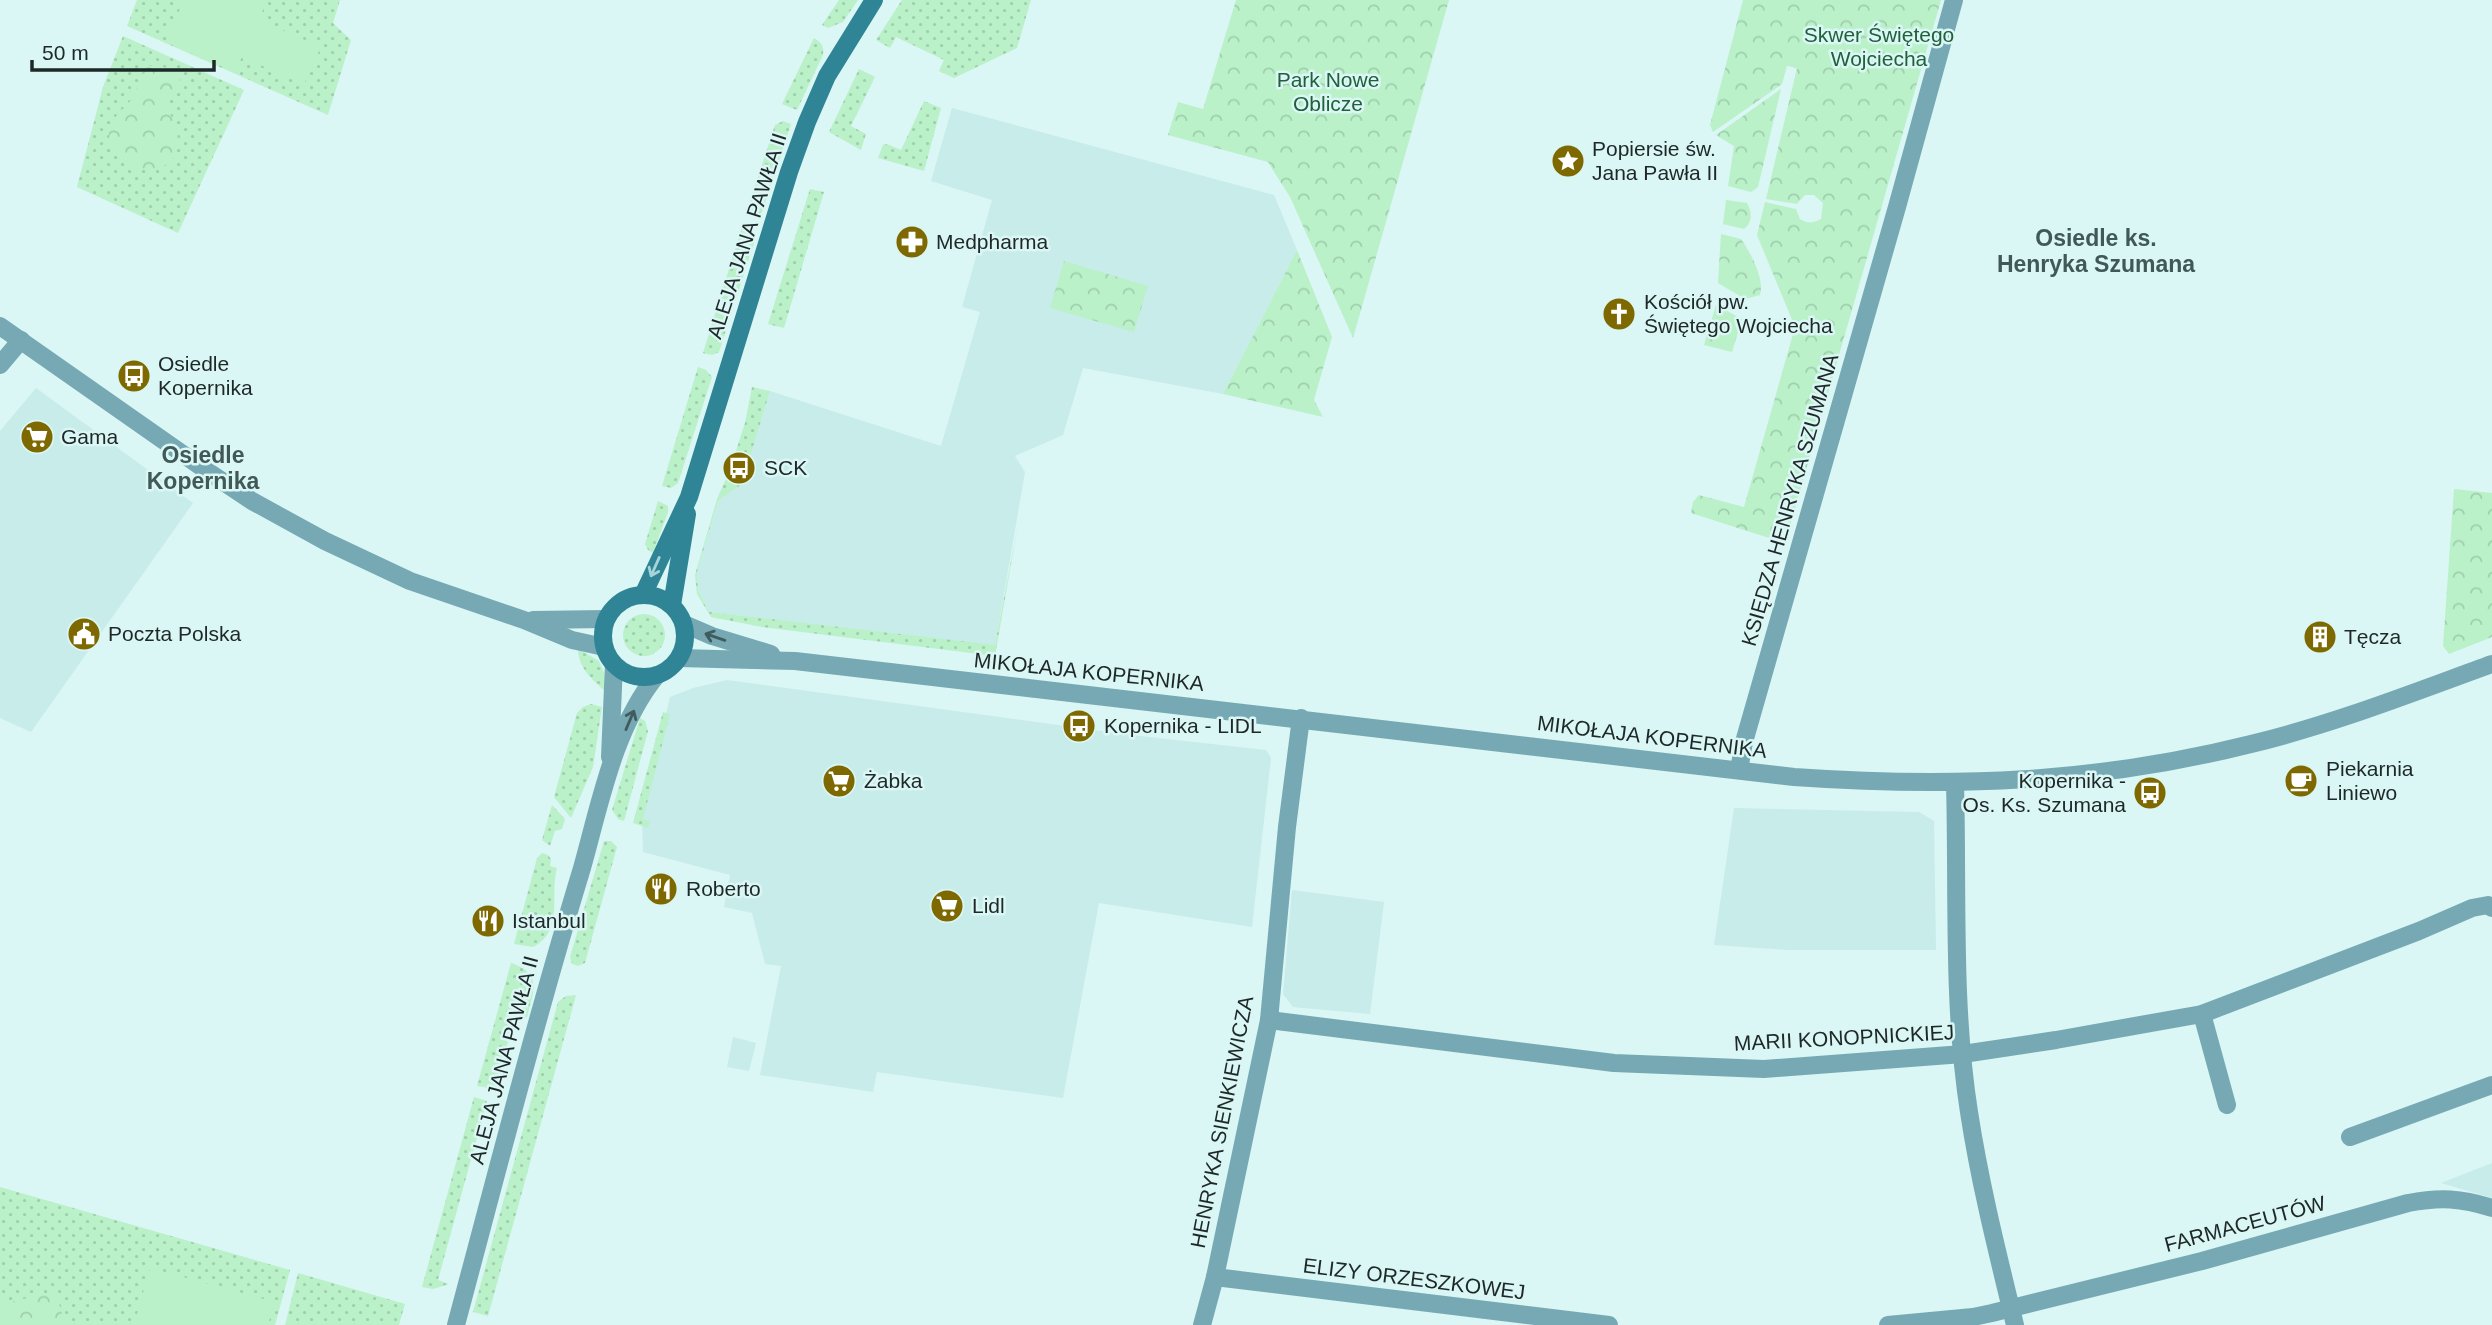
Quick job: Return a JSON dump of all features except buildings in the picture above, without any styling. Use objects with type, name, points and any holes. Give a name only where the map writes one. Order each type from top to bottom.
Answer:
[{"type":"street","name":"ALEJA JANA PAWŁA II","points":[[643,595],[689,496],[789,172],[807,122],[827,76],[874,0]]},
{"type":"street","name":"KSIĘDZA HENRYKA SZUMANA","points":[[1739,770],[1744,742],[1954,0]]},
{"type":"street","points":[[0,326],[253,501],[326,541],[410,581],[572,639],[604,646]]},
{"type":"street","points":[[0,365],[21,340]]},
{"type":"street","name":"ALEJA JANA PAWŁA II","points":[[672,605],[689,496]]},
{"type":"street","points":[[643,595],[658,597],[672,605],[684,624],[684,647],[679,658],[666,671],[641,677],[626,673],[614,664],[604,646],[603,632],[606,620],[621,602],[643,595]]},
{"type":"street","points":[[524,620],[606,620]]},
{"type":"street","name":"MIKOŁAJA KOPERNIKA","points":[[684,624],[712,636],[795,661]]},
{"type":"street","name":"MIKOŁAJA KOPERNIKA","points":[[679,658],[795,661],[1739,770],[1859,781],[1955,783],[2066,776],[2193,758],[2338,720],[2492,664]]},
{"type":"street","name":"ALEJA JANA PAWŁA II","points":[[610,768],[614,664]]},
{"type":"street","name":"ALEJA JANA PAWŁA II","points":[[456,1325],[553,963],[610,768],[635,708],[657,675]]},
{"type":"street","name":"HENRYKA SIENKIEWICZA","points":[[1202,1325],[1215,1277],[1269,1020],[1287,827],[1301,718]]},
{"type":"street","points":[[1888,1325],[1973,1317],[2013,1317],[1969,1112],[1956,954],[1955,783]]},
{"type":"street","name":"MARII KONOPNICKIEJ","points":[[1269,1020],[1628,1063],[1764,1069],[1963,1054],[2203,1014],[2472,908],[2488,905],[2492,908]]},
{"type":"street","points":[[2203,1014],[2227,1105]]},
{"type":"street","points":[[2350,1137],[2492,1084]]},
{"type":"street","name":"FARMACEUTÓW","points":[[2013,1317],[2408,1203],[2438,1198],[2472,1202],[2492,1208]]},
{"type":"street","name":"ELIZY ORZESZKOWEJ","points":[[1215,1277],[1609,1325]]},
{"type":"shaded area","points":[[952,108],[1274,195],[1297,250],[1223,394],[1083,368],[1063,435],[1015,456],[1025,472],[995,646],[709,612],[698,590],[697,572],[718,501],[742,484],[770,391],[941,446],[980,312],[962,307],[992,200],[931,181]]},
{"type":"shaded area","points":[[36,388],[193,503],[31,732],[0,718],[0,431]]},
{"type":"shaded area","points":[[727,680],[1131,735],[1266,750],[1271,758],[1252,927],[1099,903],[1063,1098],[877,1072],[873,1092],[760,1075],[781,966],[765,964],[752,913],[724,907],[730,875],[643,852],[642,819],[670,697]]},
{"type":"shaded area","points":[[1734,808],[1919,812],[1934,821],[1936,950],[1788,950],[1714,945]]},
{"type":"shaded area","points":[[1292,890],[1384,902],[1370,1014],[1293,1007],[1283,994]]},
{"type":"shaded area","points":[[733,1037],[756,1043],[749,1071],[727,1067]]},
{"type":"shaded area","points":[[2492,1163],[2492,1198],[2441,1183]]},
{"type":"green space","points":[[137,0],[340,0],[333,23],[351,40],[328,115],[127,26]]},
{"type":"green space","points":[[184,0],[267,0],[259,20],[321,47],[304,84],[242,57],[235,72],[165,42]]},
{"type":"green space","points":[[839,0],[858,0],[843,22],[828,28],[822,25]]},
{"type":"green space","points":[[902,0],[1031,0],[1017,48],[954,78],[939,71],[944,60],[896,37],[890,48],[876,40]]},
{"type":"green space","name":"Park Nowe Oblicze","points":[[1236,0],[1449,0],[1353,338],[1290,197],[1268,162],[1168,135],[1178,102],[1203,109]]},
{"type":"green space","name":"Skwer Świętego Wojciecha","points":[[1743,0],[1941,0],[1785,543],[1691,513],[1693,502],[1699,495],[1744,507],[1795,327],[1757,235],[1765,202],[1796,209],[1800,219],[1806,222],[1821,219],[1823,203],[1814,195],[1805,195],[1797,204],[1766,199],[1797,68],[1787,66],[1782,84],[1713,132],[1710,125]]},
{"type":"green space","points":[[123,36],[244,90],[178,233],[77,187],[103,87]]},
{"type":"green space","points":[[814,38],[822,45],[823,55],[797,110],[782,104]]},
{"type":"green space","points":[[147,66],[158,66],[172,71],[181,84],[175,92],[167,95],[164,102],[176,127],[177,150],[169,163],[156,168],[142,168],[127,163],[116,154],[109,141],[113,121],[136,91]]},
{"type":"green space","points":[[859,69],[875,77],[851,126],[866,134],[861,150],[829,132]]},
{"type":"green space","points":[[1781,89],[1758,187],[1751,192],[1728,186],[1734,146],[1716,135]]},
{"type":"green space","points":[[924,101],[941,108],[924,171],[878,158],[883,145],[901,150]]},
{"type":"green space","points":[[783,121],[791,124],[762,212],[755,216],[746,214],[775,125]]},
{"type":"green space","points":[[810,189],[824,192],[784,328],[768,324]]},
{"type":"green space","points":[[1726,200],[1747,203],[1751,217],[1744,229],[1723,224]]},
{"type":"green space","points":[[742,227],[751,230],[756,237],[719,352],[712,355],[703,353]]},
{"type":"green space","points":[[1721,234],[1741,239],[1745,244],[1759,274],[1760,295],[1745,299],[1718,283]]},
{"type":"green space","points":[[1297,250],[1332,337],[1314,400],[1323,417],[1223,394]]},
{"type":"green space","points":[[1064,261],[1148,286],[1134,332],[1050,308]]},
{"type":"green space","points":[[1716,305],[1742,319],[1732,352],[1704,345]]},
{"type":"green space","points":[[698,367],[706,370],[712,377],[678,483],[671,488],[662,486]]},
{"type":"green space","points":[[752,387],[770,391],[742,484],[718,501],[697,572],[698,590],[709,612],[995,645],[1018,524],[995,656],[762,627],[711,617],[697,594],[695,575],[717,499],[729,472],[736,474],[741,457],[735,454]]},
{"type":"green space","points":[[2454,489],[2492,493],[2492,637],[2449,654],[2443,646]]},
{"type":"green space","points":[[658,501],[668,506],[668,512],[653,553],[645,544]]},
{"type":"green space","points":[[644,614],[659,620],[665,635],[659,650],[644,656],[629,650],[623,635],[629,620]]},
{"type":"green space","points":[[578,649],[599,661],[604,673],[605,691],[583,667]]},
{"type":"green space","points":[[591,704],[602,707],[593,767],[571,818],[554,797],[577,713]]},
{"type":"green space","points":[[663,712],[670,714],[643,819],[650,821],[648,828],[633,823]]},
{"type":"green space","points":[[640,718],[645,721],[648,731],[624,821],[618,819],[612,810]]},
{"type":"green space","points":[[552,805],[565,819],[562,829],[555,831],[550,846],[542,840]]},
{"type":"green space","points":[[604,841],[611,841],[617,847],[585,963],[578,966],[572,964],[570,957]]},
{"type":"green space","points":[[542,853],[551,859],[550,866],[557,868],[553,922],[543,940],[533,947],[514,944],[537,858]]},
{"type":"green space","points":[[511,963],[528,972],[532,978],[530,1008],[527,1017],[514,1020],[495,1089],[477,1086]]},
{"type":"green space","points":[[576,995],[488,1316],[473,1312],[558,1002],[566,996]]},
{"type":"green space","points":[[474,1097],[487,1101],[438,1280],[449,1284],[433,1289],[422,1287]]},
{"type":"green space","points":[[0,1187],[290,1270],[275,1325],[0,1325]]},
{"type":"green space","points":[[150,1268],[275,1302],[268,1325],[134,1325]]},
{"type":"green space","points":[[298,1273],[405,1304],[399,1325],[285,1325]]},
{"type":"green space","points":[[56,1292],[65,1325],[0,1325],[0,1304]]},
{"type":"place","name":"Popiersie św. Jana Pawła II","points":[[1568,161]]},
{"type":"place","name":"Medpharma","points":[[912,242]]},
{"type":"place","name":"Kościół pw. Świętego Wojciecha","points":[[1619,314]]},
{"type":"place","name":"Osiedle Kopernika","points":[[134,376]]},
{"type":"place","name":"Gama","points":[[37,437]]},
{"type":"place","name":"SCK","points":[[739,468]]},
{"type":"place","name":"Poczta Polska","points":[[84,634]]},
{"type":"place","name":"Tęcza","points":[[2320,637]]},
{"type":"place","name":"Kopernika - LIDL","points":[[1079,726]]},
{"type":"place","name":"Żabka","points":[[839,781]]},
{"type":"place","name":"Piekarnia Liniewo","points":[[2301,781]]},
{"type":"place","name":"Kopernika - Os. Ks. Szumana","points":[[2150,793]]},
{"type":"place","name":"Roberto","points":[[661,889]]},
{"type":"place","name":"Lidl","points":[[947,906]]},
{"type":"place","name":"Istanbul","points":[[488,921]]},
{"type":"district","name":"Osiedle ks. Henryka Szumana","points":[[2096,251]]},
{"type":"district","name":"Osiedle Kopernika","points":[[203,468]]}]
